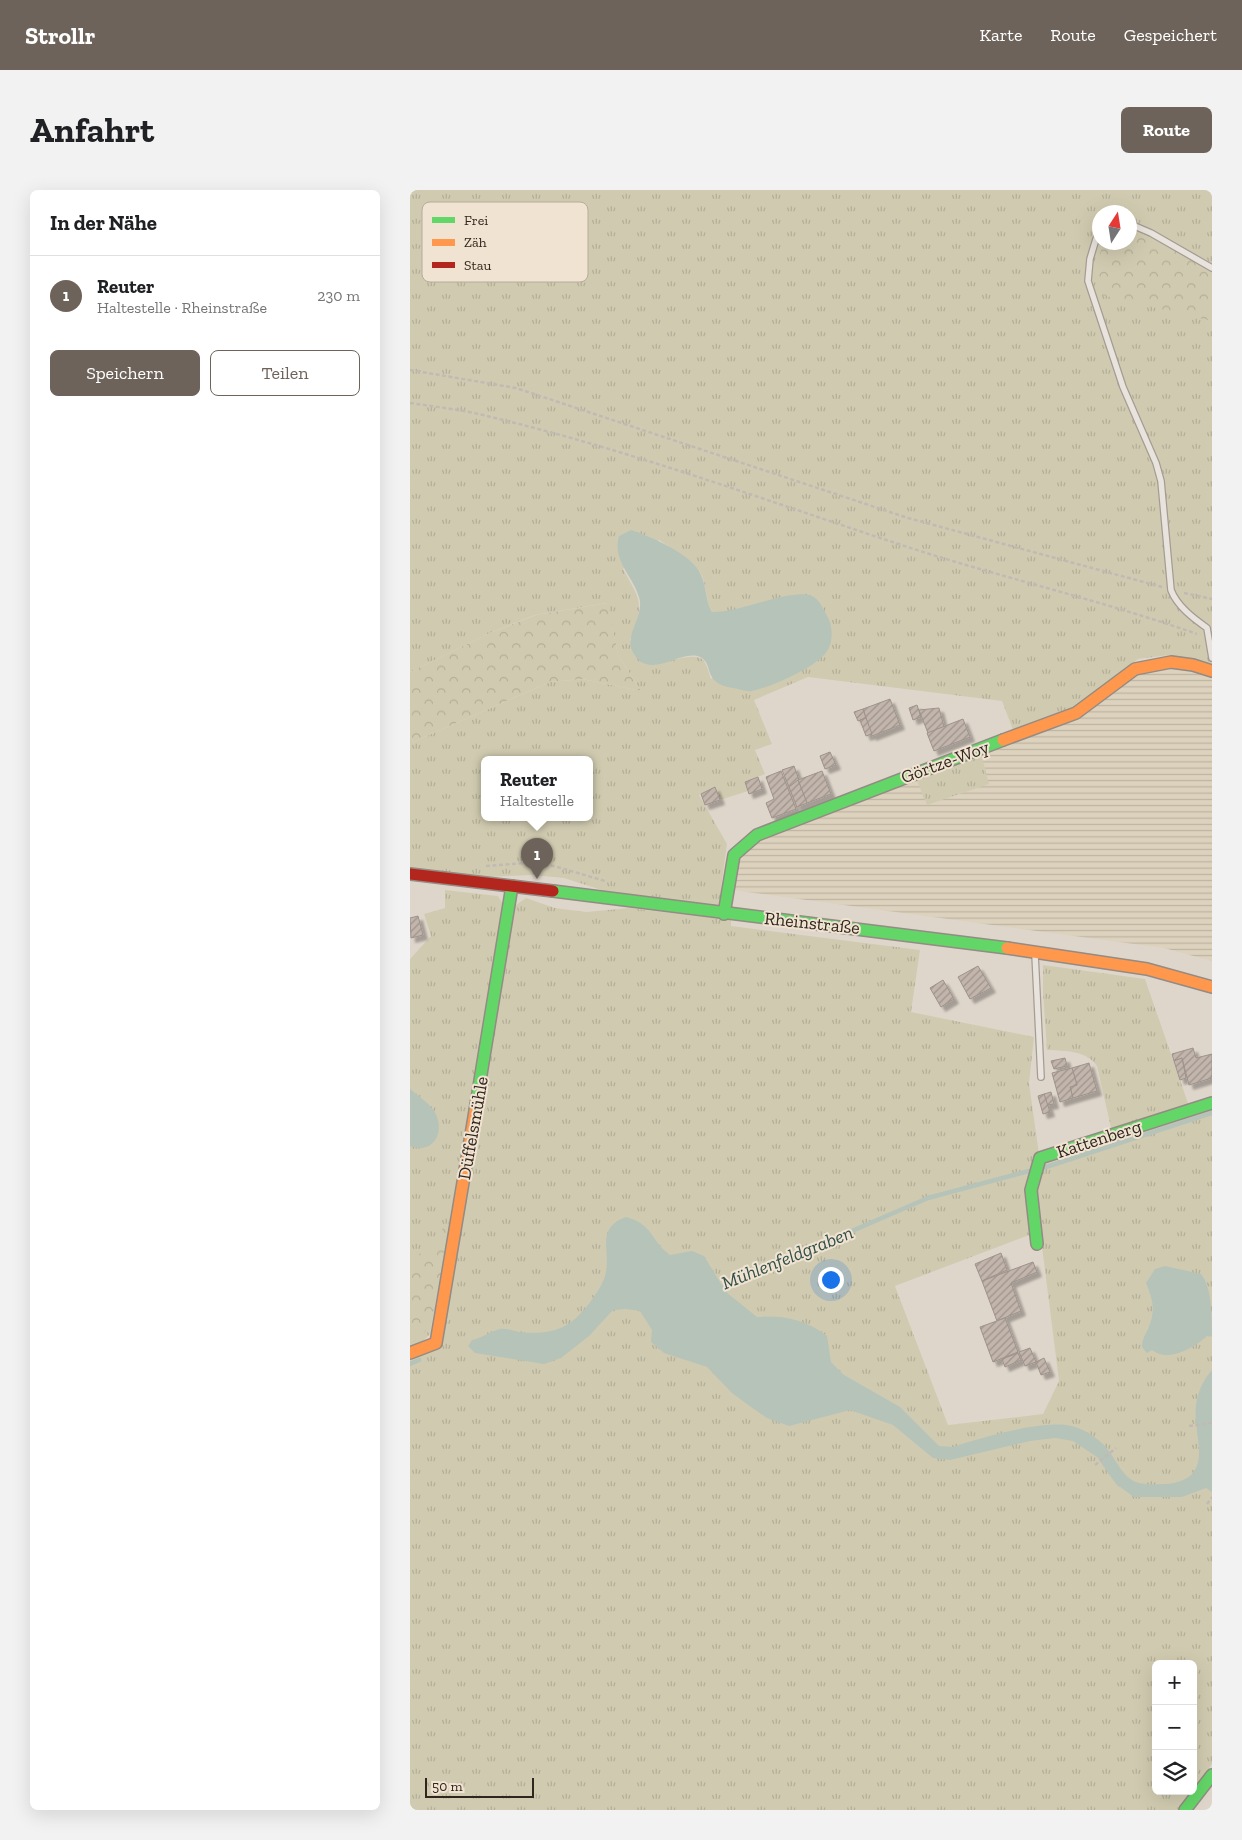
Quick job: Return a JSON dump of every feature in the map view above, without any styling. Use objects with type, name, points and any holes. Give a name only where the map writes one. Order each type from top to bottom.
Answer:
[{"type":"street","name":"Görtze-Woy","points":[[724,914],[734,855],[757,835],[888,783],[1076,713],[1135,669],[1170,662],[1193,665],[1212,671]]},
{"type":"street","name":"Rheinstraße","points":[[410,874],[724,914],[869,928],[1147,968],[1212,987]]},
{"type":"street","name":"Düffelsmühle","points":[[410,1353],[436,1343],[512,886]]},
{"type":"street","name":"Kattenberg","points":[[1037,1244],[1031,1190],[1040,1158],[1212,1103]]},
{"type":"street","points":[[1185,1810],[1212,1775]]},
{"type":"lane","points":[[1137,227],[1212,268]]},
{"type":"lane","points":[[1094,250],[1090,259],[1088,282],[1111,354],[1161,481],[1171,590],[1174,600],[1196,620],[1210,628],[1212,658]]},
{"type":"lane","points":[[1034,953],[1041,1077]]},
{"type":"path","points":[[410,370],[516,388],[908,518],[1171,590],[1212,599]]},
{"type":"path","points":[[410,403],[490,416],[583,441],[699,477],[922,551],[1098,602],[1210,639]]},
{"type":"path","points":[[1189,1426],[1212,1423]]},
{"type":"path","points":[[1095,1465],[1116,1448]]},
{"type":"path","points":[[1206,1504],[1212,1497]]},
{"type":"shaded area","points":[[631,530],[681,553],[697,567],[712,612],[736,609],[776,598],[800,594],[815,598],[829,619],[832,636],[827,652],[817,661],[799,672],[769,686],[750,691],[723,686],[716,682],[712,678],[707,664],[700,657],[682,657],[658,665],[649,665],[641,662],[633,653],[631,644],[631,637],[639,610],[639,597],[618,553],[619,536]]},
{"type":"shaded area","points":[[1171,666],[1212,676],[1212,961],[1164,948],[732,890],[734,873],[743,855],[756,842],[916,778],[988,784],[981,754],[1144,670]]},
{"type":"shaded area","points":[[410,1089],[429,1105],[437,1118],[439,1126],[436,1139],[426,1147],[410,1146]]},
{"type":"shaded area","points":[[626,1217],[635,1220],[647,1228],[670,1255],[692,1251],[704,1256],[726,1292],[757,1317],[776,1317],[803,1322],[827,1336],[831,1362],[844,1375],[900,1407],[939,1446],[953,1447],[1029,1427],[1045,1425],[1071,1426],[1084,1431],[1101,1442],[1123,1472],[1133,1481],[1149,1484],[1169,1484],[1184,1480],[1193,1473],[1198,1463],[1197,1399],[1202,1385],[1212,1370],[1212,1492],[1206,1488],[1182,1497],[1134,1497],[1116,1484],[1097,1457],[1073,1441],[1055,1438],[1030,1441],[950,1460],[933,1458],[893,1425],[850,1410],[789,1426],[767,1418],[751,1407],[732,1393],[707,1367],[664,1353],[651,1342],[652,1330],[640,1311],[613,1310],[589,1336],[561,1358],[544,1364],[475,1353],[468,1346],[472,1340],[500,1329],[538,1333],[563,1327],[573,1320],[591,1301],[601,1285],[606,1272],[606,1240],[608,1233],[611,1227]]},
{"type":"shaded area","points":[[1165,1266],[1201,1274],[1209,1294],[1212,1328],[1212,1336],[1207,1336],[1181,1352],[1166,1355],[1158,1354],[1152,1350],[1147,1353],[1142,1347],[1153,1311],[1152,1300],[1146,1283],[1155,1269]]},
{"type":"green space","points":[[410,190],[1212,190],[1212,665],[1169,655],[1138,659],[1074,708],[1013,730],[1002,701],[808,677],[754,700],[772,744],[755,750],[765,774],[745,782],[748,791],[720,800],[715,787],[699,795],[727,844],[721,888],[733,908],[614,894],[564,878],[533,875],[483,877],[410,868],[410,736],[413,742],[550,682],[582,679],[641,691],[618,655],[607,603],[535,615],[490,633],[410,672]],"holes":[[[659,540],[682,555],[701,574],[712,612],[729,612],[795,595],[711,679],[706,664],[699,658],[687,657],[653,665],[630,640],[639,610],[639,603],[623,569]]]},
{"type":"green space","points":[[1137,234],[1165,243],[1212,272],[1212,321],[1102,295],[1098,269],[1101,250],[1137,250]]},
{"type":"green space","points":[[608,603],[618,655],[641,691],[582,679],[550,682],[413,742],[410,736],[410,672],[490,633],[536,615]]},
{"type":"green space","points":[[981,754],[989,784],[927,805],[916,778]]},
{"type":"green space","points":[[445,890],[498,896],[504,906],[430,1334],[422,1342],[410,1347],[410,959],[431,936],[424,914],[445,908]]},
{"type":"green space","points":[[526,898],[555,908],[586,912],[629,908],[731,920],[731,926],[920,950],[911,1012],[1034,1037],[1029,1083],[1039,1154],[1032,1234],[895,1286],[948,1425],[1043,1414],[1059,1381],[1037,1207],[1037,1188],[1043,1165],[1212,1110],[1212,1764],[1197,1783],[1197,1660],[1152,1660],[1152,1795],[1188,1795],[1177,1810],[410,1810],[410,1359],[431,1350],[513,907]]},
{"type":"green space","points":[[1043,965],[1145,979],[1189,1106],[1112,1132],[1097,1066],[1087,1057],[1075,1052],[1047,1050]]},
{"type":"green space","points":[[444,1226],[449,1235],[431,1322],[422,1337],[410,1343],[410,1260],[434,1244]]},
{"type":"building","points":[[890,699],[900,725],[872,736],[863,709]]},
{"type":"building","points":[[917,705],[921,717],[913,720],[909,708]]},
{"type":"building","points":[[939,708],[944,727],[928,733],[919,710]]},
{"type":"building","points":[[863,709],[866,718],[858,721],[854,712]]},
{"type":"building","points":[[866,718],[872,734],[866,736],[860,720]]},
{"type":"building","points":[[963,719],[970,737],[934,751],[927,733]]},
{"type":"building","points":[[830,752],[836,765],[825,769],[820,756]]},
{"type":"building","points":[[794,766],[799,780],[789,787],[782,770]]},
{"type":"building","points":[[781,771],[796,809],[772,818],[766,803],[774,799],[766,777]]},
{"type":"building","points":[[822,771],[831,794],[807,803],[798,780]]},
{"type":"building","points":[[758,777],[762,789],[749,794],[745,782]]},
{"type":"building","points":[[798,780],[807,803],[797,807],[789,787]]},
{"type":"building","points":[[715,787],[720,800],[705,805],[701,794]]},
{"type":"building","points":[[418,916],[423,935],[411,938],[410,918]]},
{"type":"building","points":[[978,966],[991,988],[970,999],[958,977]]},
{"type":"building","points":[[943,980],[954,999],[941,1007],[930,988]]},
{"type":"building","points":[[1193,1048],[1196,1058],[1212,1054],[1212,1078],[1189,1085],[1182,1058],[1174,1061],[1172,1054]]},
{"type":"building","points":[[1065,1058],[1067,1066],[1054,1069],[1051,1061]]},
{"type":"building","points":[[1182,1058],[1186,1078],[1180,1080],[1174,1061]]},
{"type":"building","points":[[1089,1063],[1097,1091],[1073,1098],[1070,1087],[1077,1085],[1072,1068]]},
{"type":"building","points":[[1072,1068],[1077,1085],[1070,1087],[1073,1098],[1060,1102],[1052,1073]]},
{"type":"building","points":[[1051,1092],[1054,1104],[1047,1105],[1044,1094]]},
{"type":"building","points":[[1044,1094],[1050,1112],[1043,1114],[1038,1096]]},
{"type":"building","points":[[1001,1253],[1007,1270],[982,1281],[975,1264]]},
{"type":"building","points":[[1033,1262],[1037,1272],[1011,1283],[1021,1311],[997,1321],[982,1281]]},
{"type":"building","points":[[1005,1318],[1018,1352],[993,1362],[980,1327]]},
{"type":"building","points":[[1030,1348],[1036,1362],[1025,1366],[1019,1352]]},
{"type":"building","points":[[1018,1353],[1021,1360],[1005,1367],[1002,1359]]},
{"type":"building","points":[[1044,1358],[1050,1372],[1041,1375],[1036,1362]]},
{"type":"waterway","name":"Mühlenfeldgraben","points":[[1043,1168],[1212,1113]]},
{"type":"waterway","name":"Mühlenfeldgraben","points":[[718,1286],[723,1287],[928,1198],[1029,1171]]},
{"type":"waterway","name":"Mühlenfeldgraben","points":[[410,1364],[419,1360]]},
{"type":"traffic: fast","points":[[724,914],[734,855],[757,835],[1003,740]]},
{"type":"traffic: fast","points":[[475,1111],[512,886]]},
{"type":"traffic: fast","points":[[553,891],[1007,948]]},
{"type":"traffic: fast","points":[[1037,1244],[1031,1190],[1040,1158],[1212,1103]]},
{"type":"traffic: fast","points":[[1185,1810],[1212,1775]]},
{"type":"traffic: slow","points":[[1003,740],[1076,713],[1135,669],[1171,662],[1193,665],[1212,671]]},
{"type":"traffic: slow","points":[[1007,948],[1147,969],[1212,987]]},
{"type":"traffic: slow","points":[[410,1353],[436,1343],[475,1111]]},
{"type":"traffic: jam","points":[[410,874],[553,891]]},
{"type":"place","name":"Reuter","points":[[537,879]]}]
